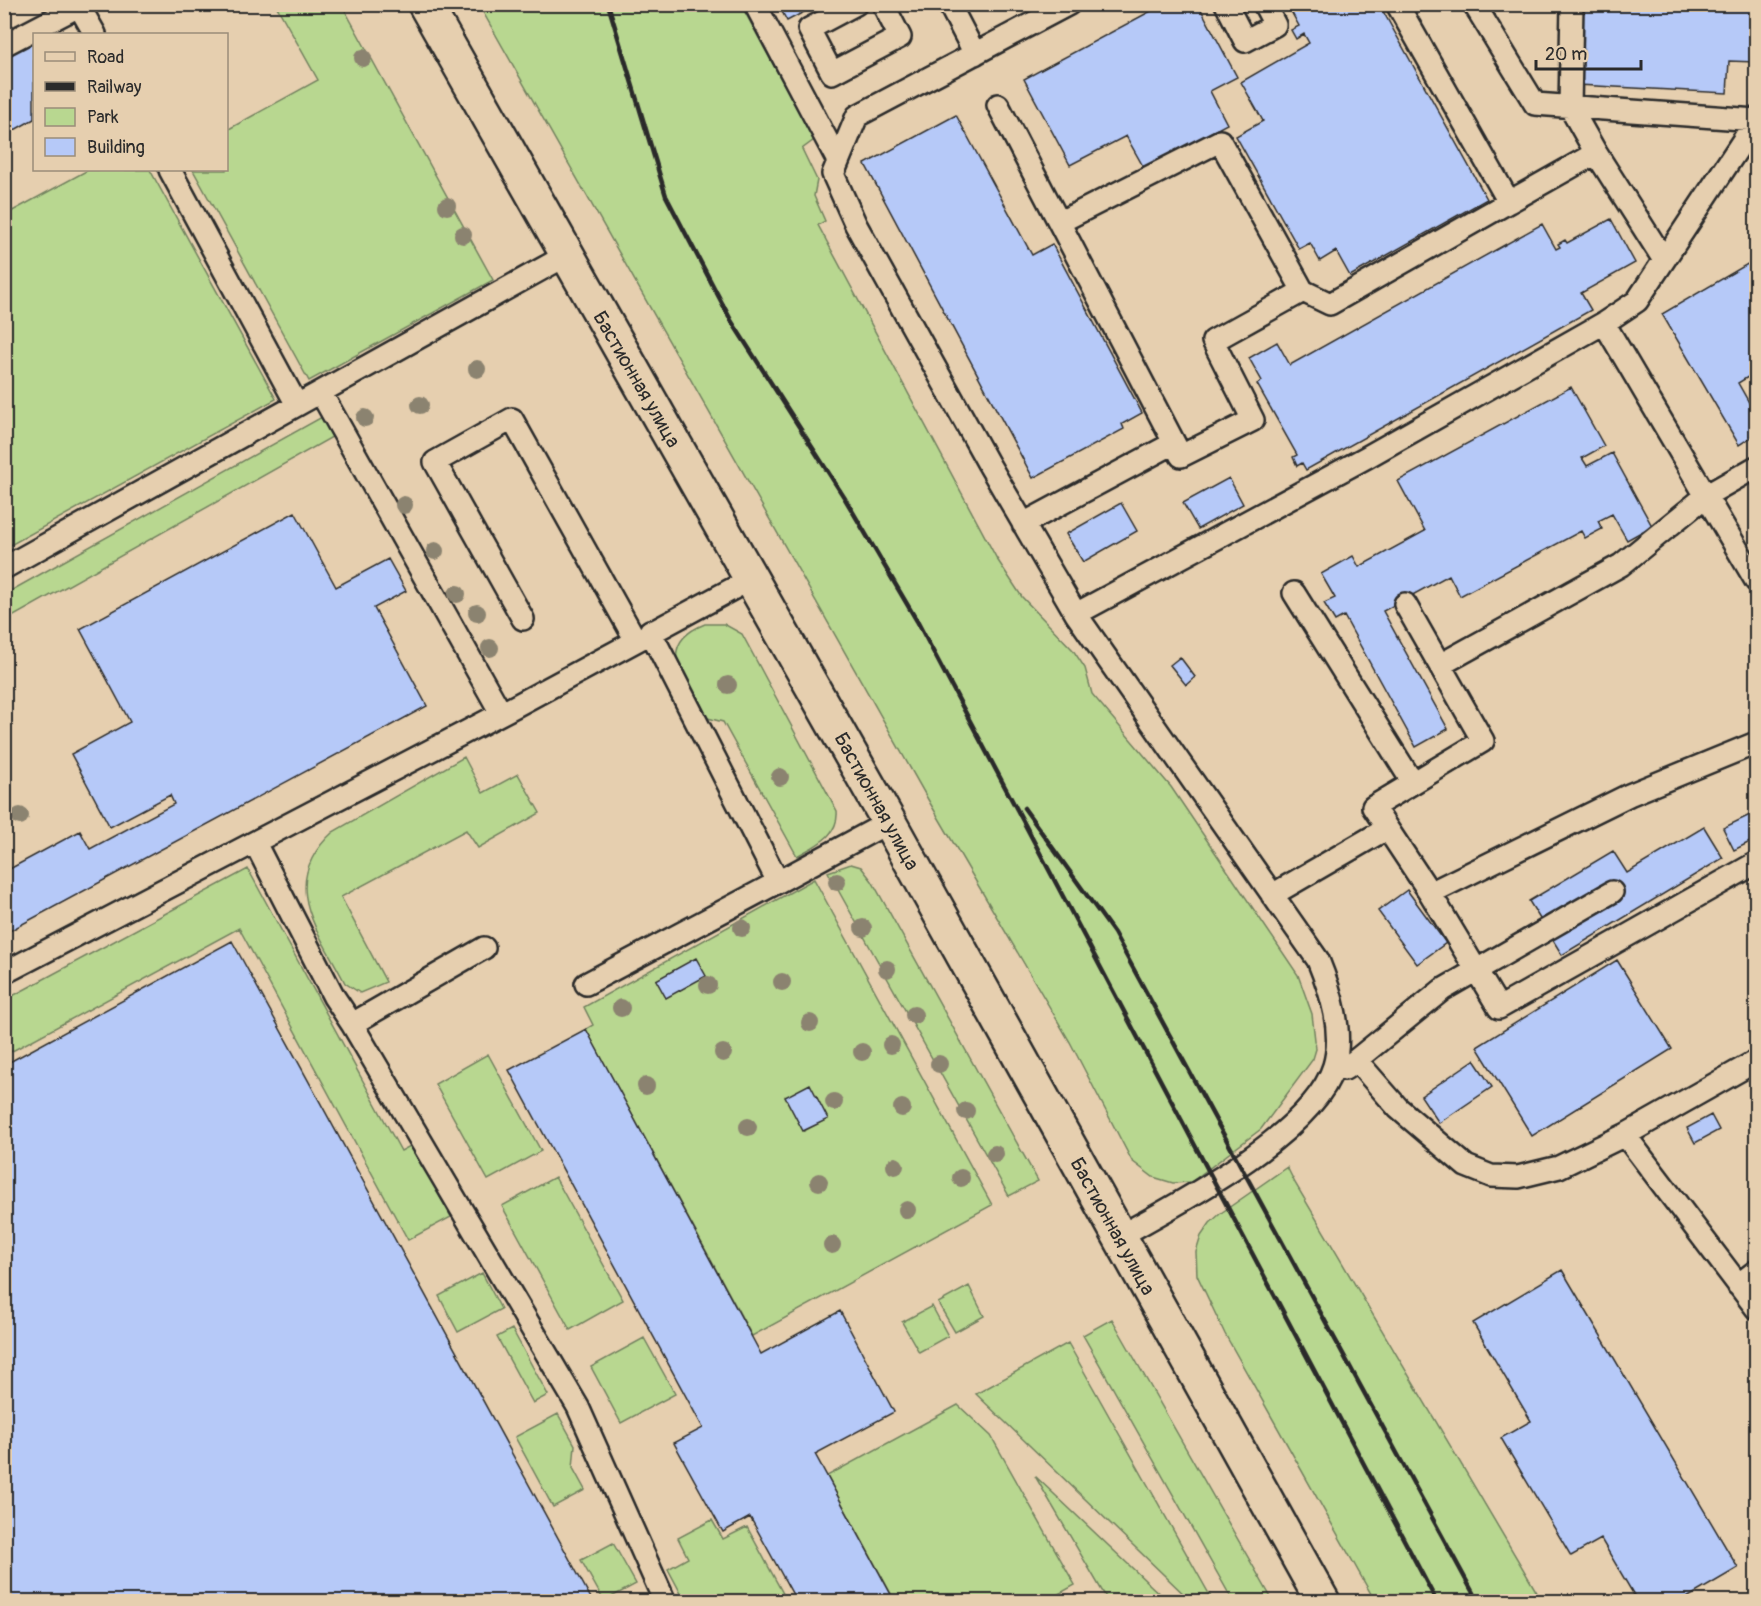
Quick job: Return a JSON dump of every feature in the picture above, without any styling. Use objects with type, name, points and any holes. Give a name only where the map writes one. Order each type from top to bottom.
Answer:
[{"type":"main road","name":"Бастионная улица","points":[[425,4],[889,822],[1323,1602]]},
{"type":"lane","points":[[755,4],[838,161]]},
{"type":"lane","points":[[856,4],[809,29],[832,73],[900,38],[883,4]]},
{"type":"lane","points":[[949,4],[975,54]]},
{"type":"lane","points":[[1069,4],[857,116],[833,174],[856,225],[1023,525],[1076,614],[1318,960],[1329,988],[1338,1043],[1327,1083]]},
{"type":"lane","points":[[1226,4],[1245,41],[1275,25],[1264,4]]},
{"type":"lane","points":[[1396,4],[1509,202]]},
{"type":"lane","points":[[1076,614],[1367,457],[1604,323],[1637,301],[1756,121],[1535,104],[1474,4]]},
{"type":"lane","points":[[1572,4],[1570,107],[1596,153],[1664,260]]},
{"type":"lane","points":[[4,45],[79,6],[94,33]]},
{"type":"lane","points":[[998,105],[1181,456],[1253,420],[1213,341],[1303,291]]},
{"type":"lane","points":[[1060,222],[1220,141],[1303,291],[1330,304],[1596,153]]},
{"type":"lane","points":[[171,171],[297,405]]},
{"type":"lane","points":[[4,568],[567,255]]},
{"type":"lane","points":[[1604,323],[1756,581]]},
{"type":"lane","points":[[321,393],[501,713]]},
{"type":"lane","points":[[523,619],[435,462],[512,419],[642,635],[778,882]]},
{"type":"lane","points":[[1023,525],[1174,443]]},
{"type":"lane","points":[[1440,665],[1621,565],[1707,495],[1756,467]]},
{"type":"lane","points":[[4,973],[255,843],[751,579]]},
{"type":"lane","points":[[1294,593],[1413,783]]},
{"type":"lane","points":[[1405,604],[1483,741],[1373,807],[1430,893],[1499,1008],[1756,863]]},
{"type":"lane","points":[[1430,893],[1629,795],[1756,743]]},
{"type":"lane","points":[[586,984],[889,822]]},
{"type":"lane","points":[[1272,895],[1386,829]]},
{"type":"lane","points":[[255,843],[334,997],[578,1407],[665,1602]]},
{"type":"lane","points":[[1118,1237],[1194,1195],[1270,1142],[1296,1119],[1327,1083],[1442,990],[1612,892]]},
{"type":"lane","points":[[352,1024],[484,948]]},
{"type":"lane","points":[[1356,1060],[1398,1108],[1466,1166],[1491,1176],[1518,1178],[1559,1167],[1625,1135],[1756,1061]]},
{"type":"lane","points":[[1625,1135],[1756,1308]]},
{"type":"lane","points":[[1737,1285],[1756,1271]]},
{"type":"green space","points":[[276,5],[342,5],[493,280],[309,381],[194,171],[228,171],[228,129],[318,80]]},
{"type":"green space","points":[[479,5],[741,5],[814,140],[802,149],[817,180],[814,196],[825,221],[818,225],[997,559],[1022,597],[1073,650],[1085,668],[1092,694],[1171,787],[1298,975],[1312,1014],[1316,1049],[1313,1059],[1261,1129],[1191,1182],[1173,1183],[1153,1177],[1132,1161],[1070,1042],[930,803]]},
{"type":"green space","points":[[86,171],[151,171],[276,399],[5,548],[5,215]]},
{"type":"green space","points":[[322,417],[332,437],[5,621],[5,594]]},
{"type":"green space","points":[[705,624],[724,624],[742,634],[837,811],[834,827],[825,839],[797,856],[723,722],[704,717],[682,678],[677,653],[680,642],[689,633]]},
{"type":"green space","points":[[464,757],[483,793],[518,774],[540,813],[478,848],[466,830],[341,897],[386,982],[360,993],[345,983],[315,925],[308,907],[305,888],[307,870],[316,851],[333,832]]},
{"type":"green space","points":[[851,864],[861,867],[872,881],[1038,1181],[1009,1196],[828,872]]},
{"type":"green space","points":[[248,869],[401,1151],[412,1145],[451,1217],[408,1240],[239,928],[5,1055],[5,1000]]},
{"type":"green space","points":[[814,879],[992,1205],[752,1336],[586,1029],[593,1025],[584,1007]],"holes":[[[786,1097],[827,1119],[804,1131]]]},
{"type":"green space","points":[[488,1054],[541,1151],[488,1180],[435,1084]]},
{"type":"green space","points":[[1287,1167],[1542,1601],[1375,1601],[1225,1334],[1197,1275],[1196,1252],[1201,1236],[1210,1223]]},
{"type":"green space","points":[[555,1177],[623,1300],[570,1330],[502,1206]]},
{"type":"green space","points":[[482,1273],[501,1309],[458,1332],[439,1296]]},
{"type":"green space","points":[[969,1286],[984,1316],[955,1332],[938,1303]]},
{"type":"green space","points":[[932,1306],[948,1336],[919,1352],[902,1322]]},
{"type":"green space","points":[[1112,1319],[1273,1601],[1233,1601],[1083,1335]]},
{"type":"green space","points":[[512,1329],[548,1395],[533,1403],[497,1337]]},
{"type":"green space","points":[[644,1338],[675,1394],[621,1423],[591,1367]]},
{"type":"green space","points":[[1068,1343],[1213,1601],[1191,1601],[976,1394]]},
{"type":"green space","points":[[958,1405],[991,1436],[1075,1585],[1046,1601],[895,1601],[827,1476]]},
{"type":"green space","points":[[558,1414],[575,1445],[573,1468],[585,1490],[553,1507],[515,1437]]},
{"type":"green space","points":[[1035,1476],[1167,1601],[1108,1601]]},
{"type":"green space","points":[[712,1520],[723,1539],[747,1527],[787,1601],[685,1601],[668,1569],[688,1558],[678,1538]]},
{"type":"green space","points":[[613,1543],[636,1584],[604,1601],[581,1560]]},
{"type":"building","points":[[778,4],[819,4],[787,21]]},
{"type":"building","points":[[1164,4],[1198,4],[1237,77],[1210,91],[1227,124],[1144,168],[1126,136],[1070,165],[1024,79]]},
{"type":"building","points":[[1287,4],[1379,4],[1487,199],[1350,276],[1336,251],[1320,261],[1310,243],[1299,249],[1236,136],[1263,121],[1241,82],[1309,43],[1304,34],[1296,39],[1291,30],[1299,26]]},
{"type":"building","points":[[1583,4],[1756,4],[1756,62],[1729,61],[1727,93],[1578,85]]},
{"type":"building","points":[[33,40],[33,120],[4,136],[4,55]]},
{"type":"building","points":[[956,115],[1032,255],[1052,244],[1142,413],[1122,424],[1124,429],[1033,478],[865,164]]},
{"type":"building","points":[[1611,219],[1635,263],[1581,293],[1591,310],[1306,470],[1302,463],[1297,466],[1293,457],[1297,455],[1257,384],[1262,381],[1249,358],[1277,342],[1290,365],[1542,224],[1556,249],[1560,247],[1558,244],[1565,240],[1567,243]]},
{"type":"building","points":[[1756,259],[1756,372],[1738,383],[1756,415],[1756,434],[1739,445],[1662,314]]},
{"type":"building","points":[[1571,387],[1604,446],[1582,458],[1587,466],[1612,453],[1652,526],[1627,540],[1612,514],[1598,521],[1602,529],[1585,538],[1581,531],[1460,596],[1449,575],[1383,611],[1448,729],[1416,747],[1344,616],[1335,621],[1324,603],[1335,598],[1321,574],[1353,556],[1359,567],[1425,531],[1398,481]]},
{"type":"building","points":[[1229,478],[1243,504],[1198,529],[1183,503]]},
{"type":"building","points":[[1121,503],[1137,531],[1083,562],[1066,534]]},
{"type":"building","points":[[295,512],[336,587],[388,559],[406,591],[374,608],[427,706],[4,934],[4,872],[80,831],[90,849],[174,804],[170,795],[110,827],[71,754],[130,722],[80,629]]},
{"type":"building","points":[[1180,657],[1195,677],[1186,685],[1170,665]]},
{"type":"building","points":[[1756,812],[1756,839],[1734,850],[1723,828]]},
{"type":"building","points":[[1704,827],[1723,858],[1562,955],[1529,901],[1613,851],[1627,873]]},
{"type":"building","points":[[1407,890],[1446,943],[1417,964],[1378,911]]},
{"type":"building","points":[[232,941],[593,1602],[4,1602],[4,1065]]},
{"type":"building","points":[[696,958],[706,976],[666,998],[656,980]]},
{"type":"building","points":[[1617,960],[1672,1049],[1532,1136],[1477,1047]]},
{"type":"building","points":[[586,1029],[761,1354],[840,1311],[894,1412],[815,1454],[895,1602],[797,1602],[750,1517],[723,1532],[674,1443],[703,1428],[509,1070]]},
{"type":"building","points":[[1474,1060],[1492,1087],[1439,1123],[1421,1096]]},
{"type":"building","points":[[810,1084],[828,1119],[803,1131],[785,1097]]},
{"type":"building","points":[[1711,1115],[1719,1130],[1695,1143],[1687,1128]]},
{"type":"building","points":[[1562,1270],[1738,1568],[1680,1602],[1638,1602],[1601,1539],[1571,1556],[1501,1438],[1531,1421],[1473,1323]]},
{"type":"railway","points":[[608,4],[666,196],[732,322],[844,497],[917,621],[1437,1602]]},
{"type":"railway","points":[[1024,808],[1114,933],[1478,1602]]}]
